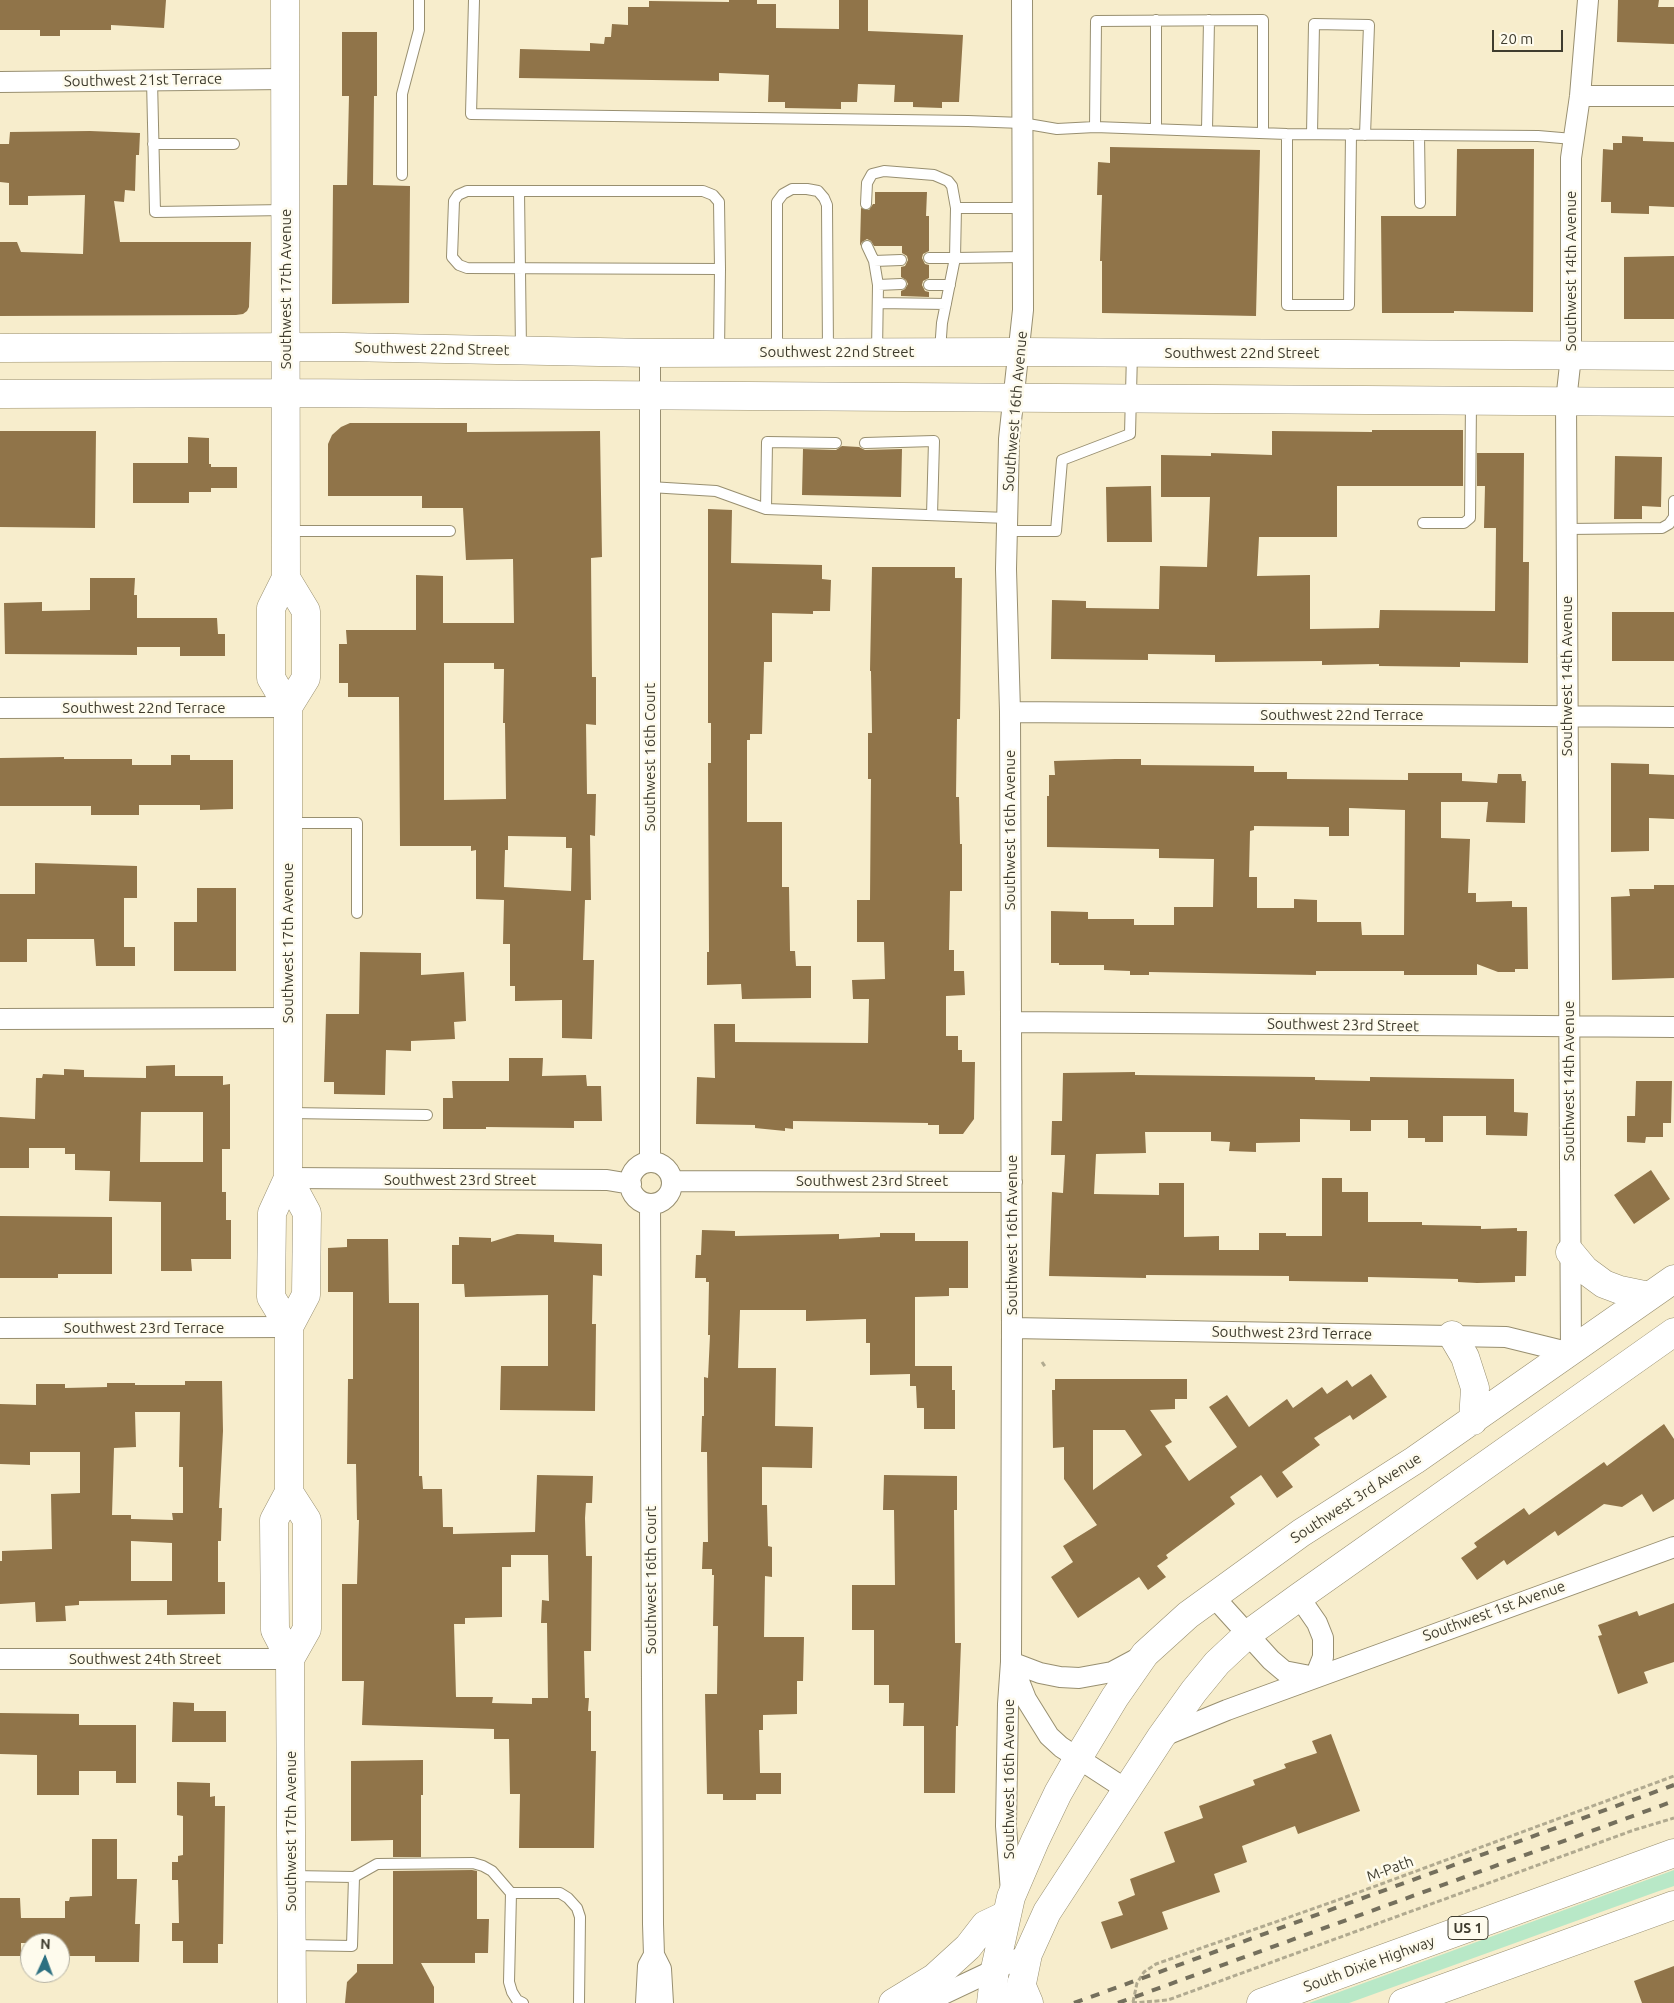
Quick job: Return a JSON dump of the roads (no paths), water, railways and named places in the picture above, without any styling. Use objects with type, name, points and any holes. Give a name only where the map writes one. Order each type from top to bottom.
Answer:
[{"type":"main road","name":"Southwest 17th Avenue","points":[[285,0],[286,578],[271,608],[271,678],[288,708],[288,1178],[272,1213],[271,1296],[289,1327],[289,1492],[274,1520],[276,1630],[290,1659],[292,2003]]},
{"type":"main road","name":"Southwest 22nd Street","points":[[0,348],[287,347],[650,353],[1132,352],[1674,356]]},
{"type":"main road","points":[[0,394],[286,393],[1674,402]]},
{"type":"main road","points":[[286,578],[306,610],[306,678],[288,708]]},
{"type":"main road","points":[[1570,1252],[1584,1270],[1604,1284],[1620,1290],[1649,1296]]},
{"type":"main road","name":"Southwest 3rd Avenue","points":[[1078,1758],[1115,1697],[1145,1654],[1188,1615],[1301,1533],[1416,1460],[1674,1279]]},
{"type":"main road","points":[[1023,1997],[1028,1954],[1047,1912],[1162,1737],[1194,1691],[1217,1663],[1248,1634],[1299,1597],[1674,1332]]},
{"type":"main road","points":[[1452,1335],[1465,1357],[1475,1388],[1473,1421]]},
{"type":"main road","points":[[1571,1353],[1596,1387]]},
{"type":"main road","name":"Southwest 16th Avenue","points":[[991,2003],[995,1969],[1009,1906],[1038,1833],[1078,1758]]},
{"type":"main road","name":"South Dixie Highway","points":[[1261,2003],[1674,1853]]},
{"type":"main road","points":[[1403,2003],[1674,1905]]},
{"type":"main road","points":[[893,2003],[934,1978],[968,1947],[984,1925],[1009,1906]]},
{"type":"street","name":"Southwest 16th Avenue","points":[[1009,1906],[1006,1826],[1008,1704],[1011,1662],[1012,1182],[1010,712],[1007,525],[1010,440],[1023,310],[1022,0]]},
{"type":"street","name":"Southwest 14th Avenue","points":[[1571,1353],[1566,716],[1566,400],[1571,356],[1570,158],[1580,96],[1588,0]]},
{"type":"street","name":"Southwest 21st Terrace","points":[[0,82],[285,79]]},
{"type":"street","points":[[1580,96],[1674,96]]},
{"type":"street","name":"Southwest 16th Court","points":[[650,353],[650,1162]]},
{"type":"street","name":"Southwest 22nd Terrace","points":[[0,708],[288,708]]},
{"type":"street","name":"Southwest 22nd Terrace","points":[[1010,712],[1674,717]]},
{"type":"street","points":[[0,1019],[289,1018]]},
{"type":"street","name":"Southwest 23rd Street","points":[[1011,1022],[1674,1027]]},
{"type":"street","points":[[650,1162],[662,1165],[672,1181],[672,1187],[666,1198],[650,1204],[634,1195],[631,1184],[634,1172],[638,1167],[650,1162]]},
{"type":"street","name":"Southwest 23rd Street","points":[[288,1178],[607,1180],[631,1184]]},
{"type":"street","name":"Southwest 23rd Street","points":[[672,1181],[1012,1182]]},
{"type":"street","name":"Southwest 16th Court","points":[[650,1204],[654,1956],[661,1969],[663,2003]]},
{"type":"street","name":"Southwest 23rd Terrace","points":[[0,1328],[289,1327]]},
{"type":"street","name":"Southwest 23rd Terrace","points":[[1012,1328],[1506,1337],[1571,1353]]},
{"type":"street","name":"Southwest 1st Avenue","points":[[1162,1737],[1315,1677],[1674,1547]]},
{"type":"street","points":[[1214,1596],[1270,1660],[1284,1671],[1315,1677],[1323,1657],[1323,1638],[1317,1623],[1299,1597]]},
{"type":"street","points":[[1011,1662],[1040,1673],[1079,1678],[1112,1672],[1145,1654]]},
{"type":"street","name":"Southwest 24th Street","points":[[0,1659],[290,1659]]},
{"type":"street","name":"Southwest 16th Avenue","points":[[1011,1662],[1026,1699],[1040,1724],[1060,1747],[1127,1790]]},
{"type":"street","points":[[930,2003],[937,1997],[1028,1954]]},
{"type":"street","name":"Southwest 16th Court","points":[[646,2003],[648,1966],[654,1956]]},
{"type":"lane","points":[[402,175],[402,94],[419,30],[419,0]]},
{"type":"lane","points":[[474,0],[471,114],[1022,123],[1057,129],[1095,127],[1287,134],[1538,136],[1573,139]]},
{"type":"lane","points":[[1156,20],[1156,130]]},
{"type":"lane","points":[[1207,130],[1209,20]]},
{"type":"lane","points":[[1095,127],[1096,21],[1264,20],[1263,132]]},
{"type":"lane","points":[[1312,134],[1314,24],[1369,25],[1365,135]]},
{"type":"lane","points":[[152,80],[155,212],[286,210]]},
{"type":"lane","points":[[1287,134],[1286,306],[1349,305],[1351,134]]},
{"type":"lane","points":[[1419,135],[1420,203]]},
{"type":"lane","points":[[153,144],[234,144]]},
{"type":"lane","points":[[866,204],[867,183],[872,174],[884,171],[934,175],[948,181],[952,186],[956,208],[955,258],[942,323],[940,352]]},
{"type":"lane","points":[[777,352],[777,202],[783,194],[792,189],[807,189],[818,191],[827,205],[828,352]]},
{"type":"lane","points":[[719,353],[720,269],[719,202],[713,195],[703,191],[467,191],[458,195],[454,201],[452,257],[459,266],[467,268],[520,269],[720,269]]},
{"type":"lane","points":[[519,191],[521,352]]},
{"type":"lane","points":[[956,208],[1023,208]]},
{"type":"lane","points":[[867,246],[874,261],[878,285],[877,352]]},
{"type":"lane","points":[[929,258],[1023,257]]},
{"type":"lane","points":[[874,261],[902,260]]},
{"type":"lane","points":[[878,285],[901,284]]},
{"type":"lane","points":[[929,285],[950,285]]},
{"type":"lane","points":[[878,303],[946,304]]},
{"type":"lane","points":[[650,487],[716,491],[766,509],[932,515],[1056,531],[1062,460],[1130,434],[1132,352]]},
{"type":"lane","points":[[1423,522],[1464,523],[1470,518],[1471,400]]},
{"type":"lane","points":[[865,443],[934,441],[932,515]]},
{"type":"lane","points":[[766,509],[767,442],[836,442]]},
{"type":"lane","points":[[1567,529],[1662,528],[1669,524],[1674,517],[1674,501]]},
{"type":"lane","points":[[286,531],[450,531]]},
{"type":"lane","points":[[288,822],[357,823],[357,913]]},
{"type":"lane","points":[[288,1113],[428,1115]]},
{"type":"lane","points":[[291,1876],[354,1877],[377,1864],[472,1863],[492,1871],[511,1893],[509,1982],[517,2000],[523,2003]]},
{"type":"lane","points":[[291,1945],[352,1946],[354,1877]]},
{"type":"lane","points":[[511,1893],[560,1894],[568,1898],[577,1908],[580,1917],[579,2003]]},
{"type":"railway","points":[[1074,2003],[1674,1785]]},
{"type":"railway","points":[[1118,2003],[1674,1801]]}]
